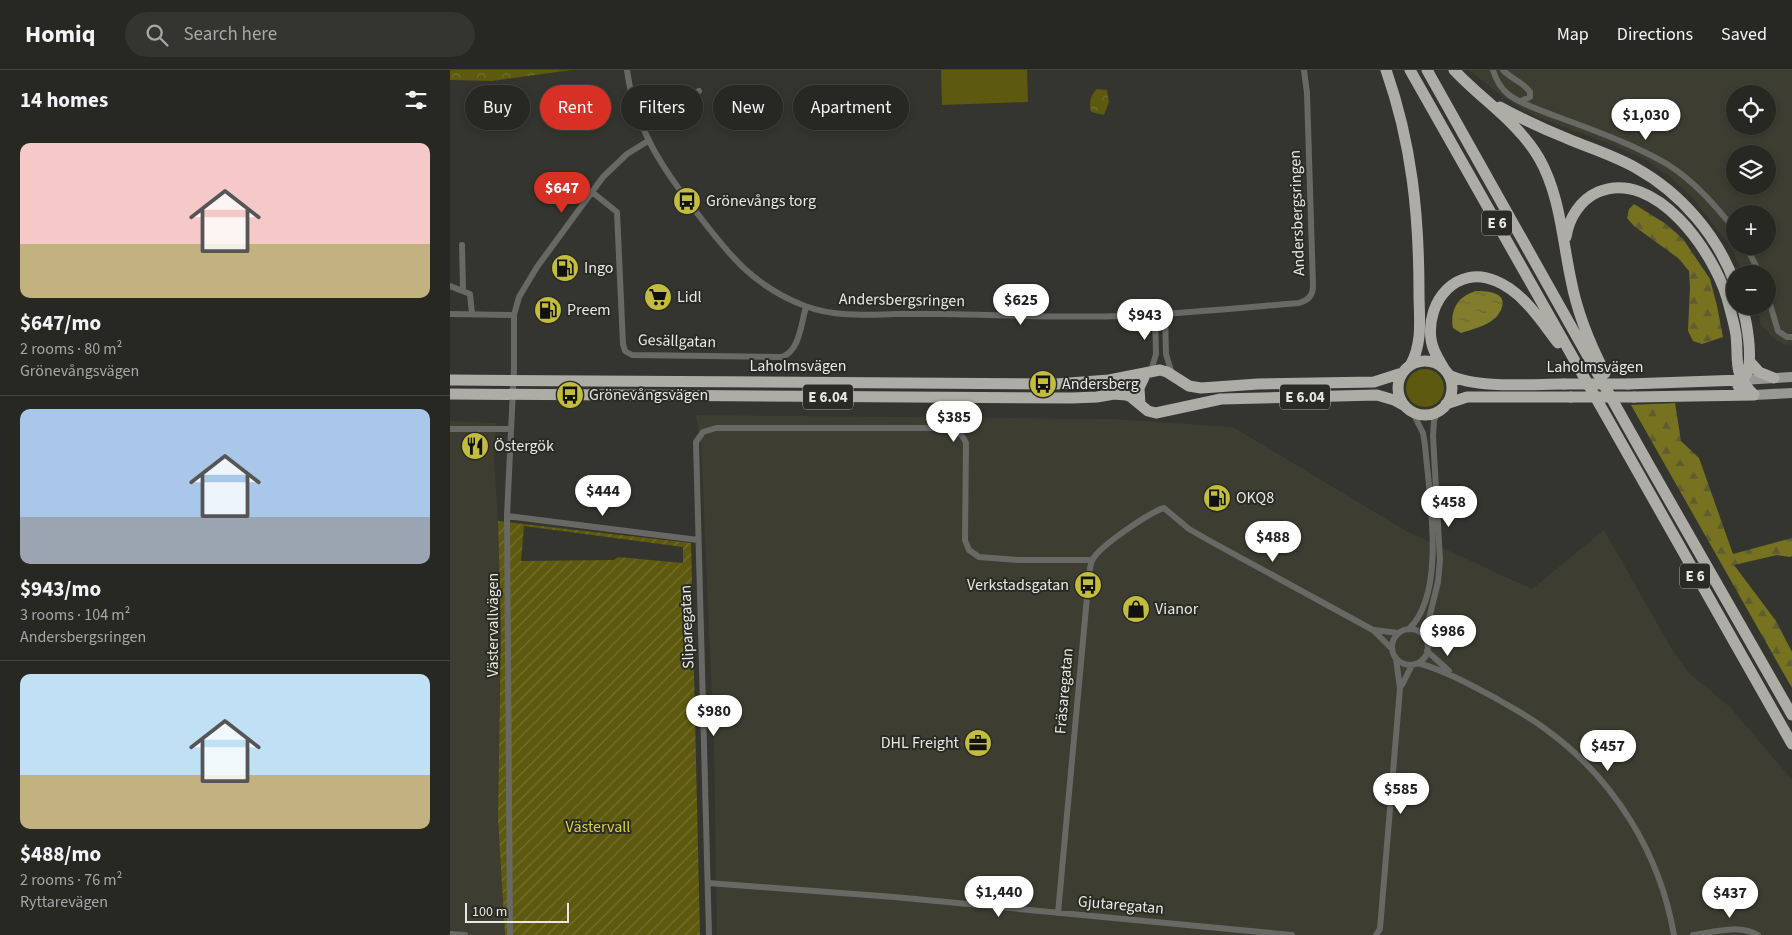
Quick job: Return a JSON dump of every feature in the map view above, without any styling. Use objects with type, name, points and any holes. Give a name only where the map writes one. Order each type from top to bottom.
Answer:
[{"type":"highway","points":[[1386,70],[1408,148],[1418,228],[1419,343],[1411,364]]},
{"type":"highway","name":"E 6","points":[[1410,70],[1792,744]]},
{"type":"highway","name":"E 6","points":[[1427,70],[1792,716]]},
{"type":"highway","points":[[1454,70],[1488,100],[1518,131],[1538,158],[1552,187],[1565,244],[1571,282],[1587,333],[1603,370],[1647,451],[1649,465]]},
{"type":"highway","points":[[1488,100],[1537,126],[1636,168],[1654,180],[1682,203],[1709,234],[1727,265]]},
{"type":"highway","points":[[1565,244],[1567,228],[1576,210],[1587,199],[1598,192],[1615,188],[1628,188],[1655,199],[1669,210],[1690,232],[1716,272],[1726,296],[1732,319],[1738,371],[1742,380],[1754,394]]},
{"type":"highway","points":[[1442,408],[1452,390],[1447,372],[1437,356],[1431,341],[1432,313],[1438,299],[1448,288],[1461,280],[1478,277],[1496,281],[1505,286],[1525,303],[1583,375]]},
{"type":"highway","points":[[1728,395],[1746,375],[1750,362],[1744,315]]},
{"type":"highway","name":"Laholmsvägen","points":[[450,380],[1056,384],[1108,380],[1160,370],[1189,386],[1202,388],[1258,384],[1374,382],[1402,373],[1411,364],[1423,360],[1431,361],[1462,381],[1480,383],[1628,384],[1742,380]]},
{"type":"highway","points":[[1720,381],[1728,374],[1737,360]]},
{"type":"highway","points":[[1750,362],[1760,372],[1774,378]]},
{"type":"highway","points":[[1140,404],[1139,388],[1148,372]]},
{"type":"highway","points":[[1402,373],[1398,381],[1398,390],[1400,398],[1408,409]]},
{"type":"highway","name":"Laholmsvägen","points":[[450,394],[1072,398],[1114,394],[1126,395],[1148,411],[1156,413],[1204,402],[1248,398],[1377,395],[1394,400],[1408,409],[1425,415],[1467,397],[1634,397],[1754,394]]},
{"type":"main road","name":"Laholmsvägen","points":[[1742,380],[1792,377]]},
{"type":"main road","name":"Laholmsvägen","points":[[1754,394],[1792,393]]},
{"type":"street","name":"Andersbergsringen","points":[[627,70],[629,85]]},
{"type":"street","name":"Andersbergsringen","points":[[644,130],[672,182],[736,263],[780,295],[824,311],[858,316],[898,314],[1155,315],[1299,303],[1308,299],[1312,294],[1314,286],[1307,93],[1304,70]]},
{"type":"street","points":[[1493,70],[1498,84],[1521,101],[1636,148],[1666,164],[1693,183],[1707,196],[1726,219]]},
{"type":"street","points":[[1503,70],[1510,77],[1524,84],[1530,92],[1530,97],[1521,101]]},
{"type":"street","points":[[450,314],[514,315],[515,308],[526,285],[592,192],[626,154],[648,141]]},
{"type":"street","name":"Gesällgatan","points":[[592,192],[618,212],[623,344],[625,351],[632,355],[782,357],[788,355],[795,347],[806,306]]},
{"type":"street","points":[[462,245],[463,290]]},
{"type":"street","points":[[450,286],[470,294],[472,314]]},
{"type":"street","points":[[1165,314],[1166,354],[1172,375]]},
{"type":"street","name":"Västervallvägen","points":[[510,935],[507,516],[514,315]]},
{"type":"street","points":[[1148,372],[1156,354],[1155,315]]},
{"type":"street","points":[[1773,315],[1778,331],[1787,337],[1792,337]]},
{"type":"street","points":[[1400,688],[1415,664],[1425,656],[1427,651],[1426,630],[1438,582],[1440,560],[1432,436],[1434,421],[1442,408]]},
{"type":"street","points":[[1373,630],[1398,633],[1409,629],[1417,620],[1424,606],[1431,580],[1433,556],[1425,445],[1422,433],[1408,409]]},
{"type":"street","points":[[507,516],[698,540],[696,442],[703,432],[716,428],[947,428],[959,432],[966,443],[966,545],[979,557],[1092,560],[1099,551],[1111,542],[1154,512],[1164,508],[1190,529],[1210,541],[1373,630],[1392,648]]},
{"type":"street","points":[[450,429],[510,430]]},
{"type":"street","name":"Sliparegatan","points":[[698,540],[709,935]]},
{"type":"street","name":"Fräsaregatan","points":[[1058,913],[1092,560]]},
{"type":"street","points":[[1409,629],[1420,632],[1426,640]]},
{"type":"street","points":[[1376,935],[1380,929],[1400,688],[1396,659],[1392,648],[1392,642],[1398,633]]},
{"type":"street","points":[[1427,651],[1456,676],[1531,718],[1550,731],[1589,766],[1609,789],[1636,827],[1650,853],[1669,907],[1674,935]]},
{"type":"street","points":[[1396,659],[1406,664],[1415,664],[1456,676]]},
{"type":"street","name":"Gjutaregatan","points":[[708,883],[894,897],[1292,935]]},
{"type":"street","points":[[1693,935],[1739,929],[1748,930],[1758,935]]},
{"type":"street","points":[[450,934],[464,935]]},
{"type":"shaded area","points":[[1469,70],[1792,70],[1792,344],[1786,345],[1774,339],[1761,325],[1758,315],[1776,315],[1776,265],[1740,265],[1735,255],[1776,255],[1776,205],[1726,205],[1726,241],[1693,198],[1668,175],[1644,159],[1613,145],[1535,116],[1503,97]]},
{"type":"shaded area","points":[[696,415],[1111,419],[1233,427],[1408,532],[1532,589],[1604,530],[1671,648],[1688,672],[1730,707],[1792,780],[1792,935],[717,935],[714,745],[701,444]]},
{"type":"shaded area","points":[[450,421],[496,423],[494,461],[501,628],[498,819],[505,935],[450,935]]},
{"type":"green space","points":[[450,70],[571,70],[492,81],[450,80]]},
{"type":"green space","points":[[941,70],[1027,70],[1028,102],[942,105]]},
{"type":"green space","points":[[1097,89],[1107,90],[1109,102],[1104,115],[1091,112],[1091,99]]},
{"type":"green space","points":[[1634,204],[1666,224],[1683,239],[1710,279],[1723,337],[1702,344],[1693,341],[1688,331],[1689,271],[1678,258],[1634,226],[1627,218],[1629,209]]},
{"type":"green space","points":[[1425,369],[1439,374],[1444,388],[1439,402],[1425,407],[1411,402],[1406,388],[1411,374]]},
{"type":"green space","points":[[1675,403],[1681,441],[1699,458],[1733,554],[1792,538],[1792,556],[1790,557],[1777,555],[1734,565],[1776,621],[1792,652],[1792,688],[1631,405]]},
{"type":"green space","name":"Västervall","points":[[498,521],[691,543],[700,935],[505,935],[498,819],[501,628]],"holes":[[[524,526],[683,547],[683,563],[618,557],[614,560],[521,561]]]},
{"type":"water","points":[[1476,291],[1491,292],[1500,296],[1503,304],[1501,310],[1487,324],[1461,333],[1453,328],[1454,310],[1464,297]]},
{"type":"place","name":"Grönevångs torg","points":[[687,201]]},
{"type":"place","name":"Ingo","points":[[565,268]]},
{"type":"place","name":"Lidl","points":[[658,297]]},
{"type":"place","name":"Preem","points":[[548,310]]},
{"type":"place","name":"Andersberg","points":[[1043,384]]},
{"type":"place","name":"Grönevångsvägen","points":[[570,395]]},
{"type":"place","name":"Östergök","points":[[475,446]]},
{"type":"place","name":"OKQ8","points":[[1217,498]]},
{"type":"place","name":"Verkstadsgatan","points":[[1088,585]]},
{"type":"place","name":"Vianor","points":[[1136,609]]},
{"type":"place","name":"DHL Freight","points":[[978,743]]}]
